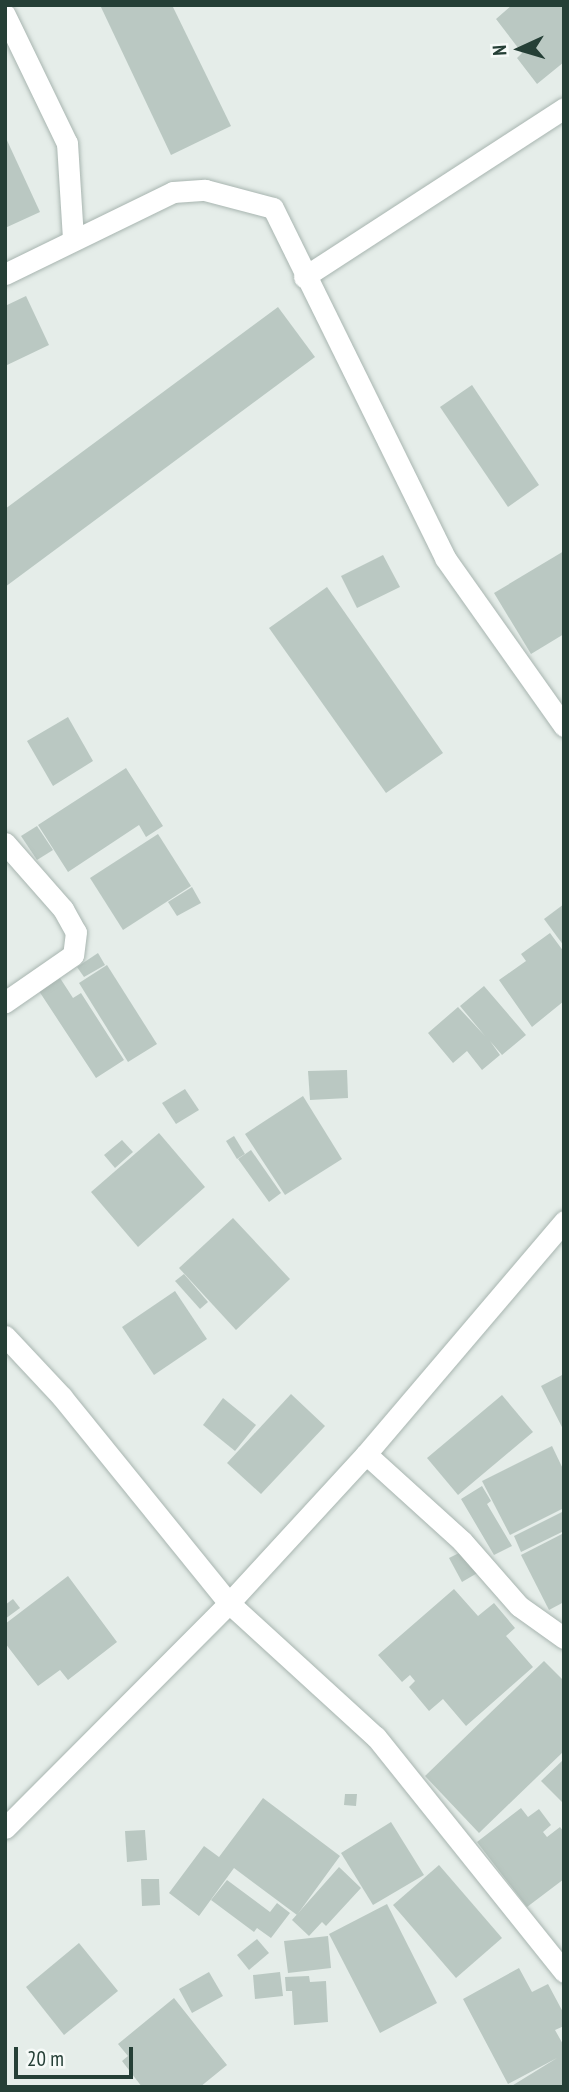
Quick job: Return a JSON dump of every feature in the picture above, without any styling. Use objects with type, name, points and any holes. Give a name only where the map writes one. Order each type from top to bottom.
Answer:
[{"type":"street","points":[[5,15],[67,143],[74,239]]},
{"type":"street","points":[[304,277],[564,108]]},
{"type":"street","points":[[5,274],[173,192],[205,190],[272,208],[445,558],[564,726]]},
{"type":"street","points":[[5,843],[63,909],[76,932],[73,955],[5,1002]]},
{"type":"street","points":[[5,1828],[229,1602],[366,1454],[564,1221]]},
{"type":"street","points":[[5,1336],[62,1397],[229,1602],[376,1737],[564,1972]]},
{"type":"street","points":[[366,1454],[462,1541],[519,1605],[564,1638]]},
{"type":"building","points":[[100,5],[172,5],[231,126],[171,155]]},
{"type":"building","points":[[512,5],[564,5],[564,62],[537,84],[517,58],[522,53],[496,19]]},
{"type":"building","points":[[5,136],[40,212],[5,228]]},
{"type":"building","points":[[26,296],[49,345],[5,366],[5,306]]},
{"type":"building","points":[[278,307],[315,357],[5,587],[5,509]]},
{"type":"building","points":[[472,385],[539,485],[508,507],[440,407]]},
{"type":"building","points":[[564,551],[564,634],[531,654],[494,593]]},
{"type":"building","points":[[383,555],[400,587],[357,608],[341,576]]},
{"type":"building","points":[[327,587],[443,753],[386,793],[269,628]]},
{"type":"building","points":[[68,717],[93,761],[53,786],[27,741]]},
{"type":"building","points":[[126,768],[163,826],[146,837],[139,825],[68,872],[38,825]]},
{"type":"building","points":[[37,826],[53,850],[37,860],[21,836]]},
{"type":"building","points":[[158,834],[191,886],[123,930],[90,878]]},
{"type":"building","points":[[192,887],[201,903],[177,916],[168,902]]},
{"type":"building","points":[[564,904],[564,946],[544,919]]},
{"type":"building","points":[[550,933],[564,952],[564,1001],[532,1027],[499,980],[526,961],[521,954]]},
{"type":"building","points":[[98,953],[105,965],[84,977],[77,967]]},
{"type":"building","points":[[107,965],[157,1044],[128,1062],[79,983]]},
{"type":"building","points":[[60,978],[73,998],[81,993],[124,1060],[96,1078],[39,991]]},
{"type":"building","points":[[484,986],[526,1035],[502,1055],[490,1041],[500,1055],[482,1070],[467,1051],[453,1063],[428,1033],[458,1007],[485,1036],[460,1006]]},
{"type":"building","points":[[347,1070],[348,1098],[310,1100],[308,1071]]},
{"type":"building","points":[[185,1089],[199,1110],[176,1124],[162,1103]]},
{"type":"building","points":[[303,1096],[342,1159],[285,1195],[245,1134]]},
{"type":"building","points":[[159,1133],[205,1187],[138,1247],[91,1192]]},
{"type":"building","points":[[234,1136],[245,1154],[237,1159],[226,1141]]},
{"type":"building","points":[[122,1140],[133,1152],[115,1168],[104,1155]]},
{"type":"building","points":[[251,1150],[281,1193],[269,1202],[238,1159]]},
{"type":"building","points":[[233,1218],[290,1279],[236,1330],[179,1268]]},
{"type":"building","points":[[184,1274],[208,1302],[200,1309],[175,1281]]},
{"type":"building","points":[[175,1291],[207,1339],[154,1375],[122,1327]]},
{"type":"building","points":[[564,1374],[564,1431],[541,1386]]},
{"type":"building","points":[[291,1394],[325,1426],[261,1494],[227,1463]]},
{"type":"building","points":[[502,1395],[533,1432],[458,1495],[427,1458]]},
{"type":"building","points":[[223,1398],[256,1425],[235,1451],[203,1425]]},
{"type":"building","points":[[552,1446],[564,1471],[564,1508],[510,1535],[482,1481]]},
{"type":"building","points":[[482,1486],[491,1501],[487,1504],[512,1546],[494,1555],[461,1499]]},
{"type":"building","points":[[564,1511],[564,1531],[521,1552],[514,1536]]},
{"type":"building","points":[[564,1533],[564,1602],[549,1610],[521,1555]]},
{"type":"building","points":[[467,1549],[479,1572],[462,1582],[449,1558]]},
{"type":"building","points":[[68,1576],[117,1642],[68,1680],[60,1670],[38,1686],[5,1643],[5,1624]]},
{"type":"building","points":[[454,1589],[478,1616],[494,1603],[515,1628],[506,1636],[533,1667],[466,1726],[443,1699],[429,1711],[409,1687],[415,1681],[410,1675],[402,1682],[378,1655]]},
{"type":"building","points":[[13,1599],[20,1608],[5,1619],[5,1605]]},
{"type":"building","points":[[544,1661],[564,1681],[564,1751],[479,1833],[425,1776]]},
{"type":"building","points":[[564,1759],[564,1804],[541,1781]]},
{"type":"building","points":[[345,1794],[357,1794],[356,1806],[344,1805]]},
{"type":"building","points":[[263,1798],[340,1856],[297,1915],[234,1868],[199,1916],[169,1893],[204,1846],[219,1857]]},
{"type":"building","points":[[521,1808],[528,1817],[539,1809],[551,1825],[543,1832],[547,1837],[560,1827],[564,1832],[564,1879],[527,1907],[477,1842]]},
{"type":"building","points":[[391,1822],[424,1875],[373,1905],[341,1853]]},
{"type":"building","points":[[145,1830],[147,1860],[127,1862],[125,1831]]},
{"type":"building","points":[[439,1865],[502,1938],[456,1978],[393,1905]]},
{"type":"building","points":[[339,1867],[361,1888],[326,1926],[322,1922],[309,1936],[292,1920]]},
{"type":"building","points":[[141,1879],[159,1879],[160,1905],[142,1906]]},
{"type":"building","points":[[227,1880],[270,1912],[277,1903],[290,1913],[271,1938],[257,1928],[254,1932],[211,1900]]},
{"type":"building","points":[[387,1904],[437,2003],[380,2033],[329,1934]]},
{"type":"building","points":[[328,1936],[331,1968],[288,1973],[284,1941]]},
{"type":"building","points":[[257,1939],[269,1953],[249,1970],[237,1955]]},
{"type":"building","points":[[79,1943],[118,1991],[64,2035],[26,1987]]},
{"type":"building","points":[[519,1968],[532,1992],[548,1984],[564,2014],[564,2026],[555,2030],[564,2046],[564,2087],[510,2087],[557,2058],[508,2084],[463,1999]]},
{"type":"building","points":[[209,1972],[223,1996],[192,2013],[179,1989]]},
{"type":"building","points":[[280,1972],[283,1996],[255,1999],[253,1975]]},
{"type":"building","points":[[309,1976],[310,1982],[326,1981],[328,2022],[294,2025],[292,1991],[286,1991],[285,1977]]},
{"type":"building","points":[[174,1998],[227,2065],[200,2087],[142,2087],[122,2061],[128,2056],[118,2044]]}]
